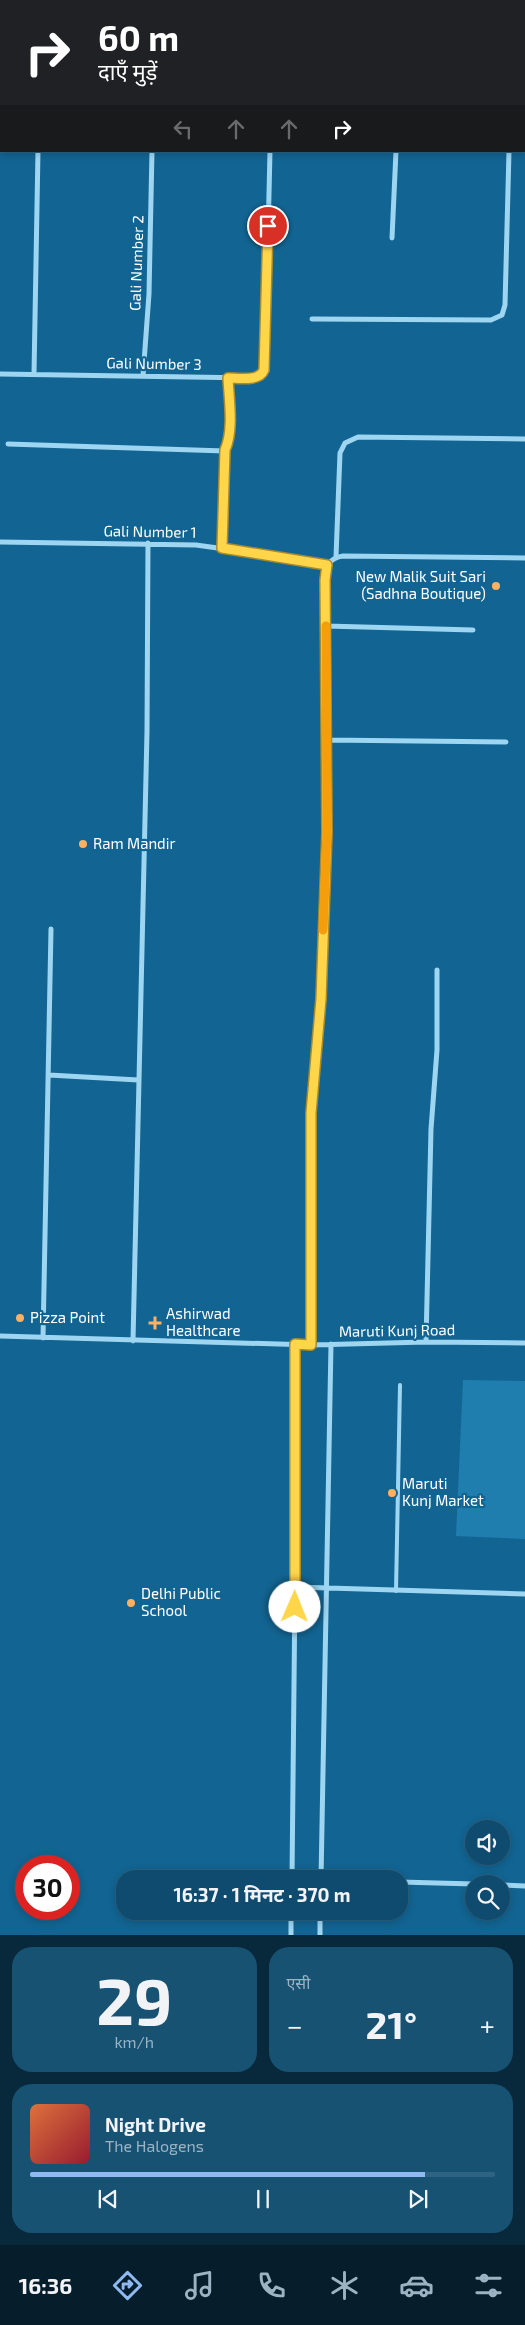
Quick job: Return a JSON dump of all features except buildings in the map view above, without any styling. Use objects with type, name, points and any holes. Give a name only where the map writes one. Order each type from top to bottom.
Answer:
[{"type":"street","points":[[34,374],[38,152]]},
{"type":"street","name":"Gali Number 2","points":[[143,376],[149,294],[152,152]]},
{"type":"street","name":"Gali Number 3","points":[[0,374],[228,378],[258,377],[262,374],[264,370],[270,152]]},
{"type":"street","points":[[392,238],[396,152]]},
{"type":"street","points":[[312,319],[491,320],[502,315],[505,305],[509,152]]},
{"type":"street","points":[[222,548],[225,450],[229,442],[228,378]]},
{"type":"street","points":[[336,557],[340,453],[346,443],[358,436],[525,440]]},
{"type":"street","points":[[8,444],[225,450]]},
{"type":"street","name":"Gali Number 1","points":[[0,542],[148,543],[222,548],[327,565]]},
{"type":"street","points":[[133,1341],[148,732],[148,543]]},
{"type":"street","points":[[311,1345],[311,1113],[321,999],[327,832],[325,580],[327,565],[336,557],[525,558]]},
{"type":"street","points":[[326,626],[473,630]]},
{"type":"street","points":[[327,740],[506,742]]},
{"type":"street","points":[[43,1338],[51,929]]},
{"type":"street","points":[[426,1342],[430,1129],[438,1041],[437,970]]},
{"type":"street","points":[[49,1075],[138,1080]]},
{"type":"street","name":"Maruti Kunj Road","points":[[0,1336],[311,1345],[426,1342],[525,1343]]},
{"type":"street","points":[[292,1870],[295,1344]]},
{"type":"street","points":[[319,1870],[331,1344]]},
{"type":"street","points":[[295,1587],[525,1594]]},
{"type":"street","points":[[408,1882],[465,1884]]},
{"type":"street","points":[[510,1885],[525,1886]]},
{"type":"street","points":[[291,1935],[292,1920]]},
{"type":"street","points":[[320,1920],[320,1935]]},
{"type":"lane","points":[[396,1590],[400,1385]]},
{"type":"shaded area","points":[[463,1380],[525,1381],[525,1539],[456,1536]]},
{"type":"slow traffic","points":[[323,930],[327,832],[326,626]]},
{"type":"place","name":"New Malik Suit Sari (Sadhna Boutique)","points":[[496,586]]},
{"type":"place","name":"Ram Mandir","points":[[83,844]]},
{"type":"place","name":"Pizza Point","points":[[20,1318]]},
{"type":"place","name":"Ashirwad Healthcare","points":[[155,1323]]},
{"type":"place","name":"Maruti Kunj Market","points":[[392,1493]]},
{"type":"place","name":"Delhi Public School","points":[[131,1603]]},
{"type":"route","points":[[268,226],[264,370],[258,377],[228,378],[229,442],[225,450],[222,548],[327,565],[325,580],[327,832],[321,999],[311,1113],[311,1345],[295,1344],[295,1607]]}]
